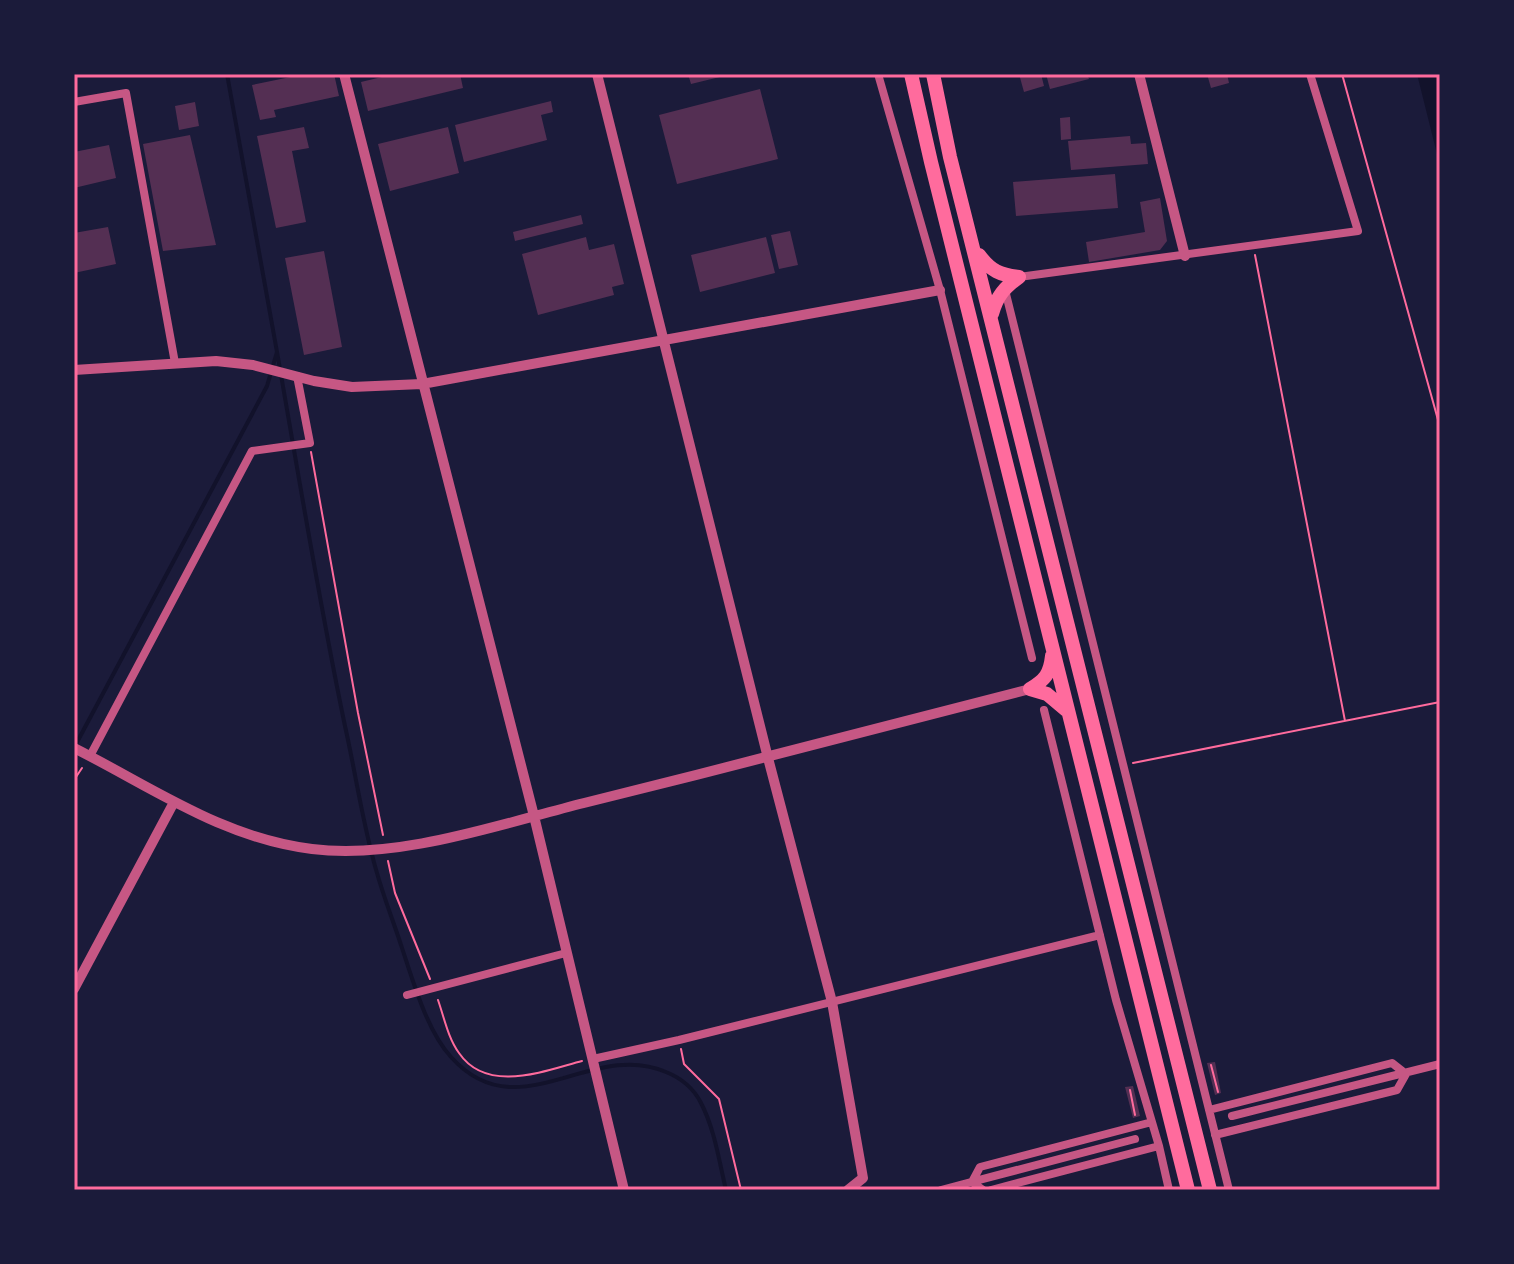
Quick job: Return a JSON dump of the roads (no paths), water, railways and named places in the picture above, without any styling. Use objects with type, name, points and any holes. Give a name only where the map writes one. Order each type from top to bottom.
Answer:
[{"type":"highway","points":[[911,74],[1188,1190]]},
{"type":"highway","points":[[933,74],[950,157],[1210,1190]]},
{"type":"highway","points":[[974,248],[988,268],[1000,275],[1019,277]]},
{"type":"highway","points":[[991,317],[1004,288],[1019,277]]},
{"type":"highway","points":[[1030,689],[1045,680],[1053,652]]},
{"type":"highway","points":[[1030,689],[1058,701],[1069,714]]},
{"type":"street","points":[[344,74],[534,816],[624,1190]]},
{"type":"street","points":[[597,74],[832,1002],[863,1178],[848,1190]]},
{"type":"street","points":[[878,74],[940,290],[1032,658]]},
{"type":"street","points":[[1139,74],[1185,256]]},
{"type":"street","points":[[1019,277],[1358,231],[1310,74]]},
{"type":"street","points":[[74,102],[126,93],[175,363]]},
{"type":"street","points":[[1004,288],[1229,1190]]},
{"type":"street","points":[[74,370],[216,361],[253,365],[352,387],[422,384],[940,290]]},
{"type":"street","points":[[292,374],[310,443],[252,451],[81,751],[173,804],[236,832],[313,849],[386,850],[768,758],[1030,689]]},
{"type":"street","points":[[1044,710],[1100,935],[1169,1190]]},
{"type":"street","points":[[74,989],[173,804]]},
{"type":"street","points":[[593,1059],[1100,935]]},
{"type":"street","points":[[407,995],[566,953]]},
{"type":"street","points":[[1209,1110],[1392,1063],[1406,1074]]},
{"type":"street","points":[[1232,1116],[1440,1064]]},
{"type":"street","points":[[1215,1135],[1397,1090],[1406,1074]]},
{"type":"street","points":[[972,1182],[980,1167],[1152,1122]]},
{"type":"street","points":[[941,1190],[1135,1139]]},
{"type":"street","points":[[991,1190],[1159,1146]]},
{"type":"street","points":[[972,1182],[983,1190]]},
{"type":"waterway","points":[[75,746],[267,386],[277,352],[227,74]]},
{"type":"waterway","points":[[277,352],[326,633],[368,837],[411,975],[435,1034],[451,1057],[476,1078],[502,1086],[529,1086],[610,1066],[638,1065],[672,1074],[691,1089],[706,1113],[726,1190]]}]
